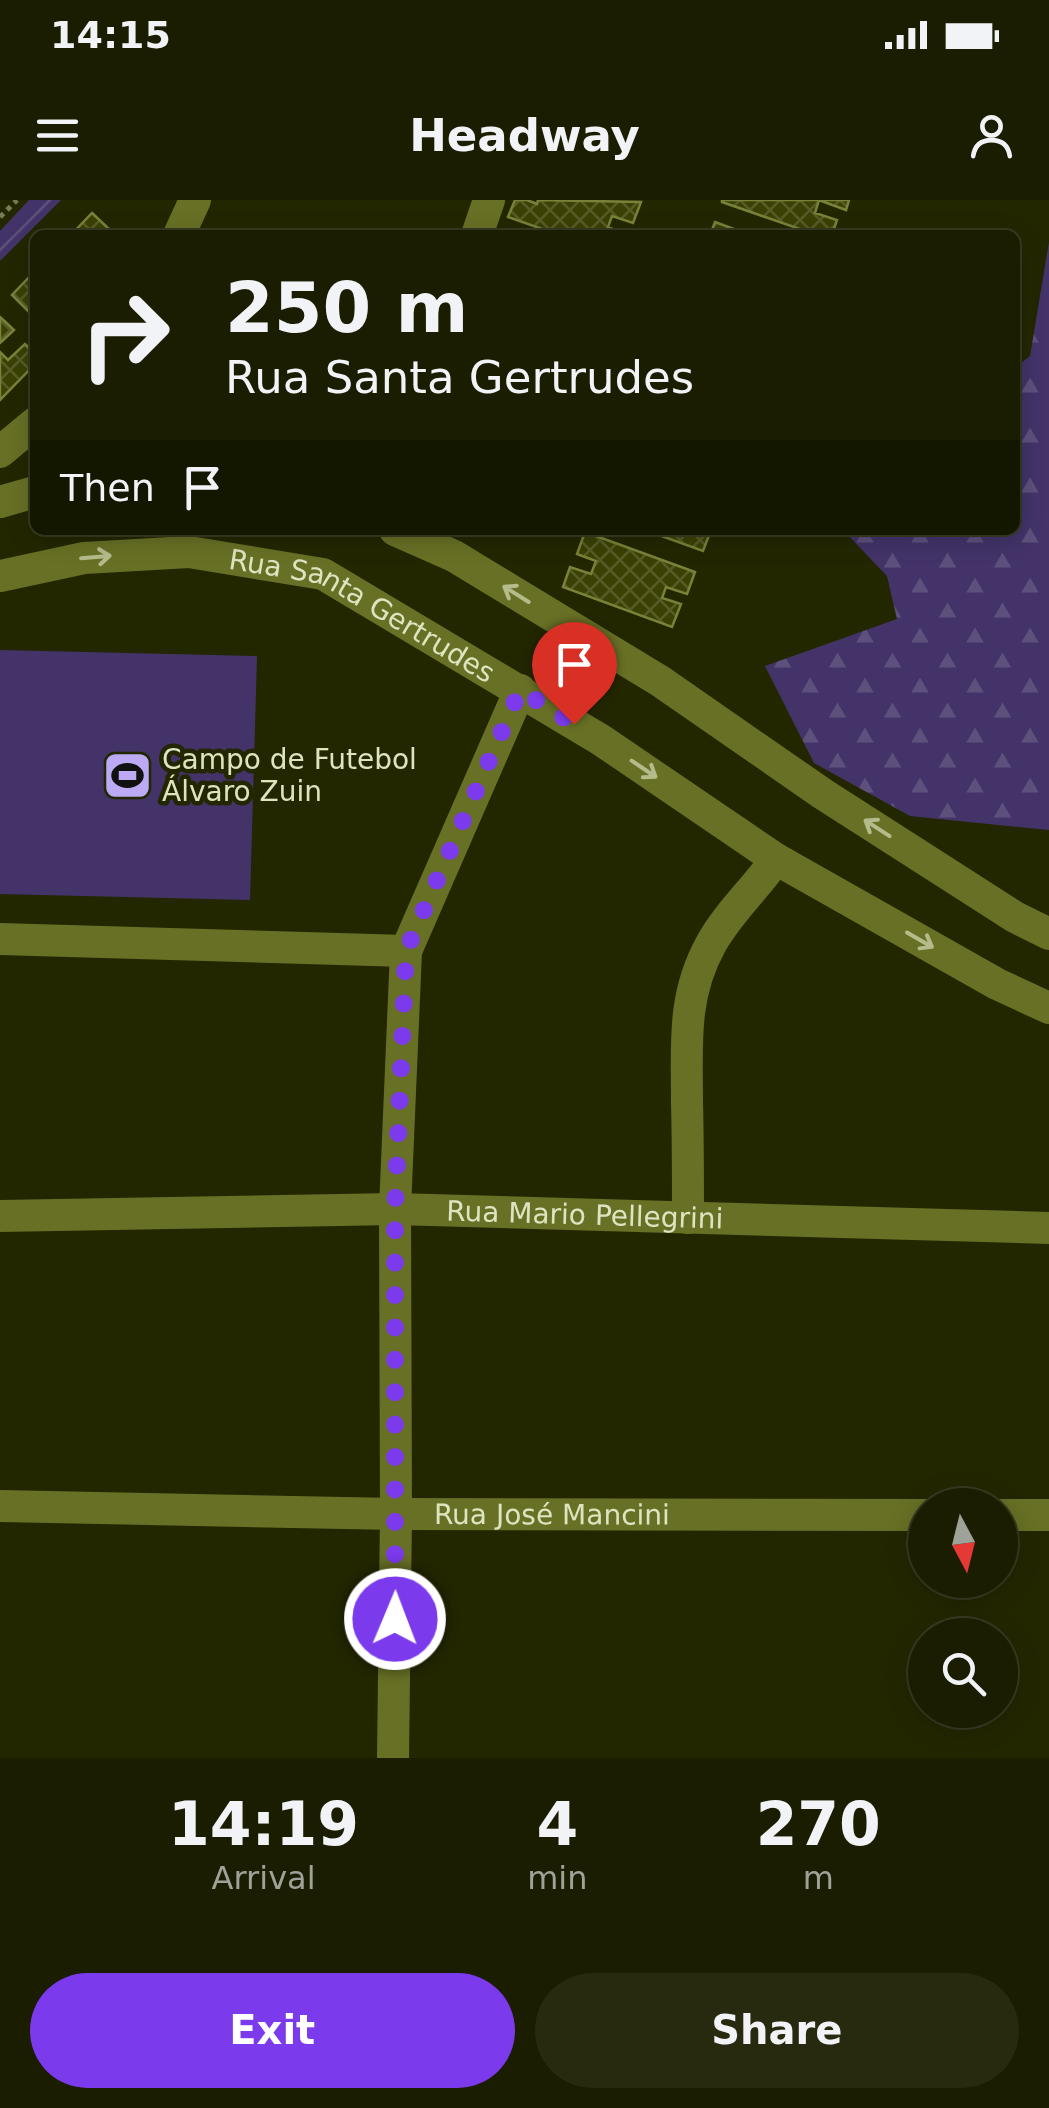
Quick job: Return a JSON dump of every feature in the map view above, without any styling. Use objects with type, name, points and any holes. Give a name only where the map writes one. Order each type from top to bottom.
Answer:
[{"type":"street","points":[[181,230],[195,200]]},
{"type":"street","points":[[479,230],[489,200]]},
{"type":"street","points":[[0,452],[30,427]]},
{"type":"street","points":[[0,502],[30,493]]},
{"type":"street","points":[[406,535],[454,556],[660,681],[823,794],[1015,917],[1049,934]]},
{"type":"street","name":"Rua Santa Gertrudes","points":[[0,576],[84,558],[189,552],[322,574],[602,740],[776,859],[997,984],[1049,1008]]},
{"type":"street","points":[[393,1758],[395,1209],[406,951],[520,690]]},
{"type":"street","points":[[688,1218],[686,1015],[695,979],[710,944],[776,859]]},
{"type":"street","points":[[0,939],[406,951]]},
{"type":"street","name":"Rua Mario Pellegrini","points":[[0,1216],[395,1209],[1049,1228]]},
{"type":"street","name":"Rua José Mancini","points":[[0,1506],[396,1514],[908,1515]]},
{"type":"street","points":[[1018,1515],[1049,1515]]},
{"type":"path","points":[[0,217],[17,200]]},
{"type":"green space","points":[[29,200],[61,200],[0,261],[0,231]]},
{"type":"green space","points":[[1049,242],[1049,830],[910,816],[814,763],[765,666],[897,619],[887,576],[848,535],[1020,535],[1020,364],[1030,356]]},
{"type":"green space","name":"Campo de Futebol Álvaro Zuin","points":[[0,650],[257,656],[250,900],[0,894]]},
{"type":"building","points":[[515,200],[537,204],[538,200],[641,202],[633,223],[612,216],[608,227],[615,230],[545,230],[508,217]]},
{"type":"building","points":[[819,200],[815,213],[837,220],[834,230],[803,230],[722,202]]},
{"type":"building","points":[[819,200],[849,200],[846,210]]},
{"type":"building","points":[[92,213],[110,230],[76,230]]},
{"type":"building","points":[[715,222],[737,230],[712,230]]},
{"type":"building","points":[[30,276],[30,309],[12,295]]},
{"type":"building","points":[[0,317],[14,330],[0,343]]},
{"type":"building","points":[[25,344],[30,349],[30,369],[0,400],[0,352],[8,360]]},
{"type":"building","points":[[584,535],[593,535],[695,572],[687,594],[666,587],[662,598],[681,604],[672,627],[563,587],[570,567],[591,574],[596,561],[577,554]]},
{"type":"building","points":[[659,535],[709,535],[703,551]]},
{"type":"place","name":"Campo de Futebol Álvaro Zuin","points":[[127,775]]},
{"type":"route","points":[[395,1619],[395,1209],[406,951],[520,690],[574,724]]}]
